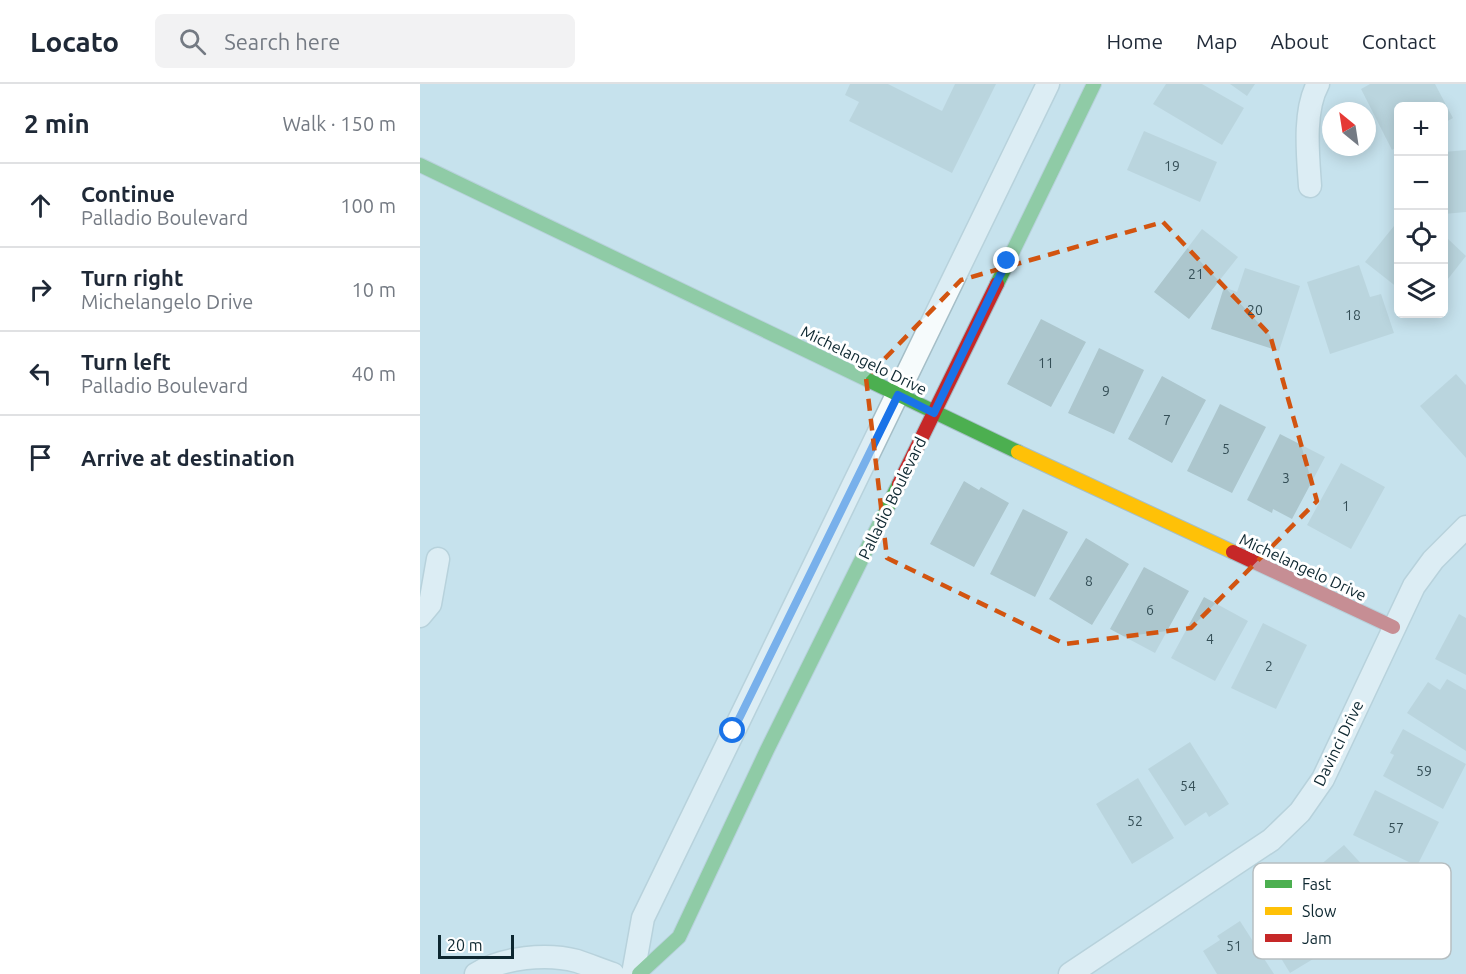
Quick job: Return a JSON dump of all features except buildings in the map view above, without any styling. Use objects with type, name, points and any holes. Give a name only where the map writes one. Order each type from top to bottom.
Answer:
[{"type":"street","points":[[633,974],[643,918],[1048,84]]},
{"type":"street","name":"Palladio Boulevard","points":[[639,974],[679,937],[767,750],[1094,84]]},
{"type":"street","points":[[1310,186],[1306,137],[1314,91],[1318,84]]},
{"type":"street","name":"Michelangelo Drive","points":[[420,165],[934,413],[1393,627]]},
{"type":"street","name":"Davinci Drive","points":[[1070,974],[1271,840],[1300,812],[1323,779],[1414,586],[1432,560],[1466,527]]},
{"type":"street","points":[[420,616],[430,604],[438,559]]},
{"type":"street","points":[[733,731],[767,750]]},
{"type":"street","points":[[476,974],[508,961],[545,958],[575,961],[613,974]]},
{"type":"highlighted area","points":[[1163,222],[1270,335],[1317,501],[1191,628],[1065,644],[887,558],[866,378],[961,280]]},
{"type":"traffic: fast","points":[[997,284],[1094,84]]},
{"type":"traffic: fast","points":[[420,165],[1018,452]]},
{"type":"traffic: fast","points":[[639,974],[679,937],[767,750],[899,484]]},
{"type":"traffic: slow","points":[[1018,452],[1233,552]]},
{"type":"traffic: jam","points":[[899,484],[997,284]]},
{"type":"traffic: jam","points":[[1233,552],[1393,627]]},
{"type":"route","points":[[733,731],[898,395],[934,413],[1007,261]]}]
